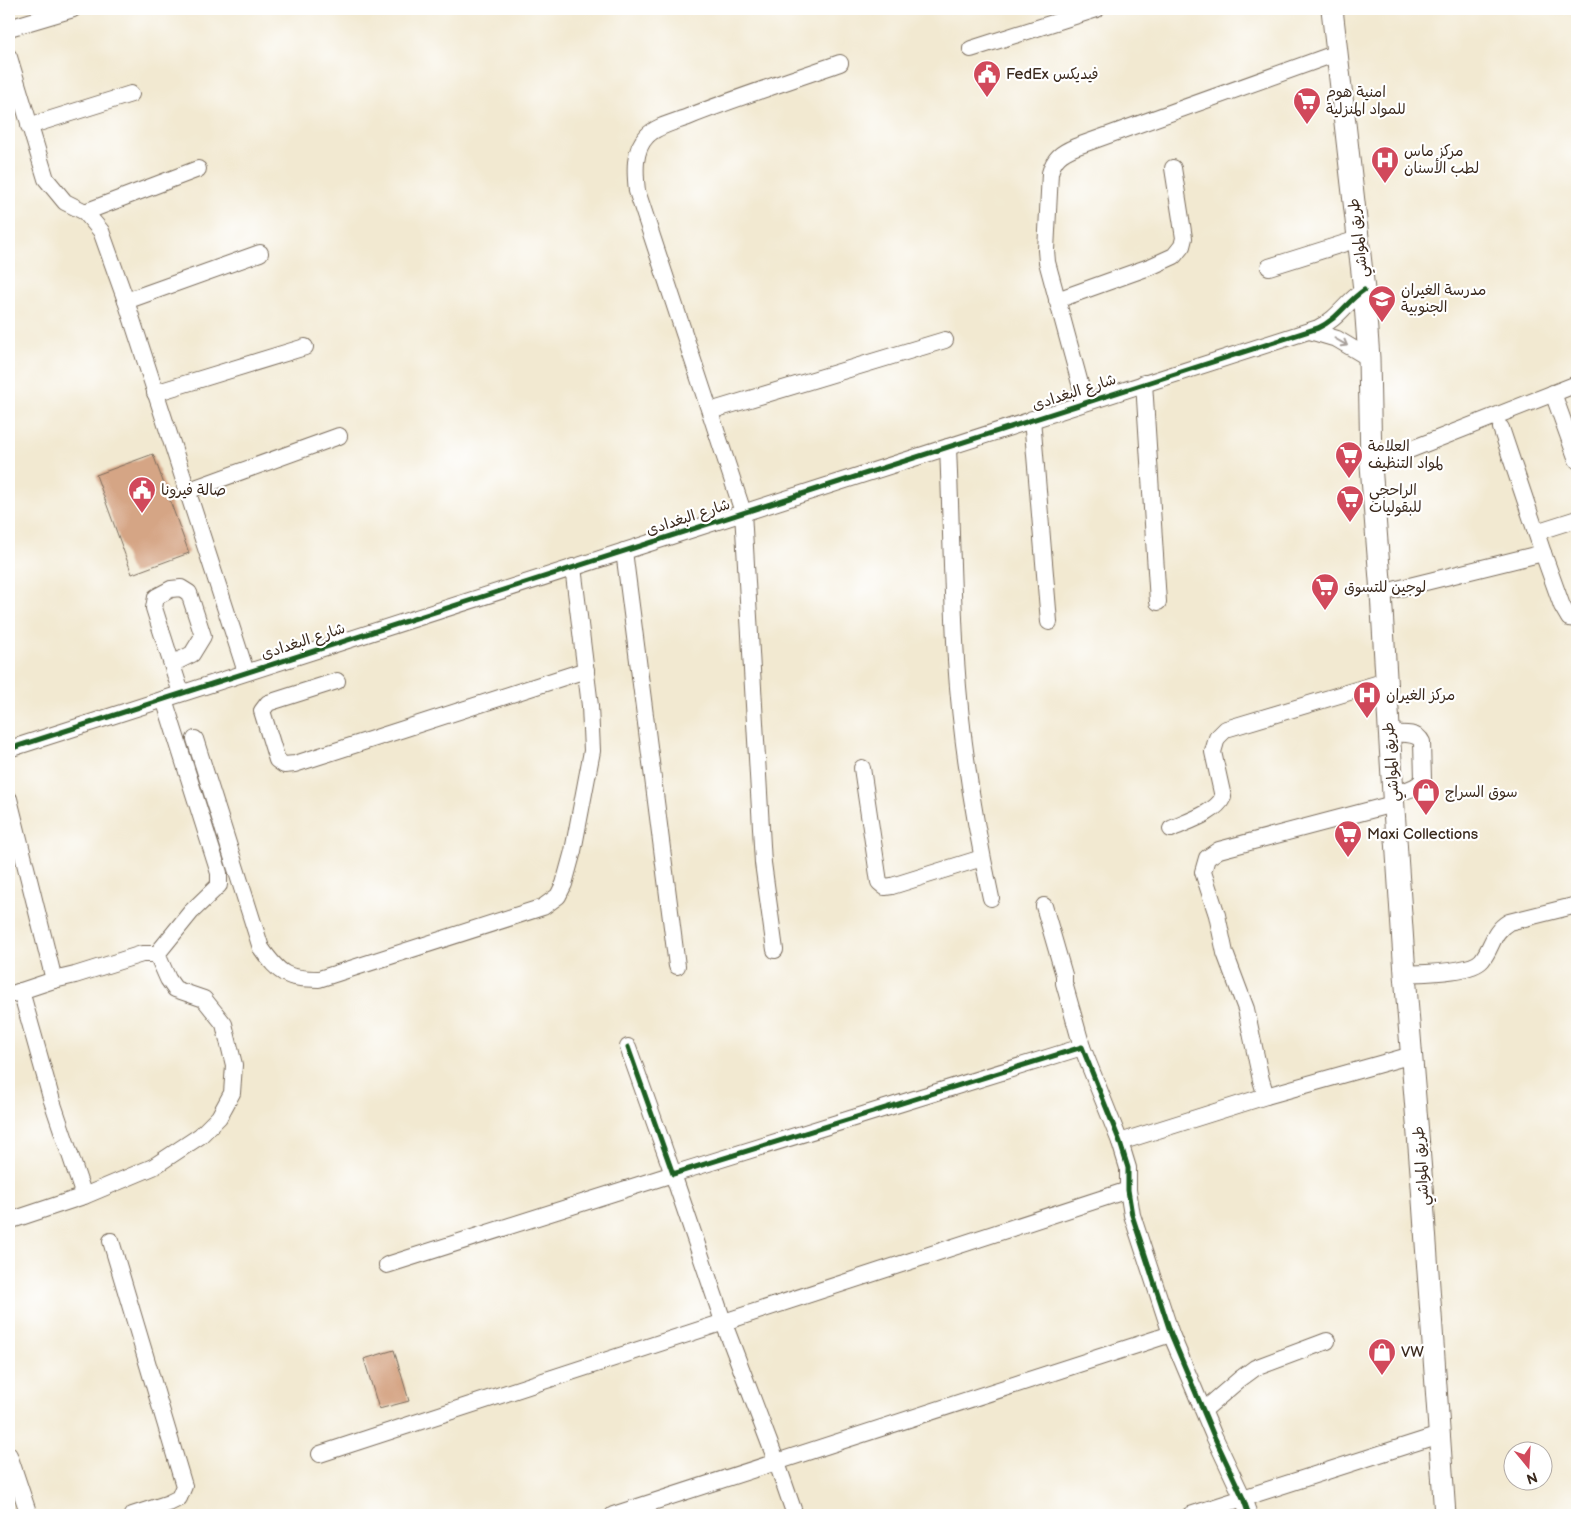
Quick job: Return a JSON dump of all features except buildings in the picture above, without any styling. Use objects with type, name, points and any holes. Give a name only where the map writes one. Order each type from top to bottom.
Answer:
[{"type":"main road","name":"طريق المواشي","points":[[1337,10],[1337,54],[1364,290],[1369,358],[1372,465],[1393,799],[1445,1515]]},
{"type":"street","points":[[9,28],[73,9]]},
{"type":"street","points":[[971,49],[1097,9]]},
{"type":"street","points":[[1085,402],[1046,250],[1050,173],[1053,162],[1061,153],[1337,54]]},
{"type":"street","points":[[9,57],[46,179],[65,202],[85,212],[101,231],[126,301],[246,672]]},
{"type":"street","points":[[775,950],[763,863],[743,512],[637,190],[635,176],[636,160],[647,136],[661,127],[840,63]]},
{"type":"street","points":[[29,126],[131,94]]},
{"type":"street","points":[[1058,300],[1152,266],[1174,256],[1182,246],[1184,238],[1173,168]]},
{"type":"street","points":[[85,212],[198,169]]},
{"type":"street","points":[[1269,267],[1358,239]]},
{"type":"street","points":[[126,301],[260,253]]},
{"type":"street","name":"شارع البغدادى","points":[[9,748],[1310,331],[1334,319],[1351,300],[1364,290]]},
{"type":"street","points":[[1310,331],[1336,339],[1369,358]]},
{"type":"street","points":[[710,411],[945,340]]},
{"type":"street","points":[[155,393],[305,347]]},
{"type":"street","points":[[1144,383],[1158,602]]},
{"type":"street","points":[[1372,465],[1577,384]]},
{"type":"street","points":[[1553,393],[1577,460]]},
{"type":"street","points":[[1032,419],[1049,622]]},
{"type":"street","points":[[1501,428],[1562,606],[1568,618],[1577,619]]},
{"type":"street","points":[[187,491],[339,436]]},
{"type":"street","points":[[948,447],[956,662],[967,766],[982,858],[991,898]]},
{"type":"street","points":[[1536,532],[1577,520]]},
{"type":"street","points":[[624,550],[678,966]]},
{"type":"street","points":[[1381,593],[1543,553]]},
{"type":"street","points":[[195,739],[262,948],[273,965],[288,976],[302,979],[319,979],[543,907],[558,896],[564,884],[573,851],[592,751],[590,706],[573,567]]},
{"type":"street","points":[[172,664],[181,693]]},
{"type":"street","points":[[337,681],[268,703],[262,711],[277,760],[284,765],[295,764],[586,670]]},
{"type":"street","points":[[1171,829],[1212,810],[1220,804],[1223,797],[1213,752],[1217,738],[1226,729],[1386,681]]},
{"type":"street","points":[[157,954],[191,912],[219,885],[220,873],[164,699]]},
{"type":"street","points":[[1266,1096],[1246,1009],[1225,954],[1217,915],[1203,872],[1207,858],[1219,850],[1393,799],[1418,786],[1423,779],[1422,742],[1420,738],[1416,735],[1389,734]]},
{"type":"street","points":[[862,768],[879,882],[886,887],[892,886],[982,858]]},
{"type":"street","points":[[9,799],[54,980]]},
{"type":"street","points":[[1405,974],[1469,968],[1482,960],[1500,928],[1509,922],[1577,905]]},
{"type":"street","points":[[1044,906],[1082,1047],[1120,1142],[1128,1168],[1128,1190],[1132,1215],[1171,1334],[1188,1377],[1204,1410],[1212,1434],[1243,1498],[1249,1515]]},
{"type":"street","points":[[84,1196],[15,993],[142,954],[157,954]]},
{"type":"street","points":[[9,1221],[84,1196],[153,1167],[200,1136],[218,1116],[232,1093],[234,1065],[224,1024],[204,999],[175,989],[168,979],[157,954]]},
{"type":"street","points":[[628,1047],[723,1321],[777,1462],[794,1515]]},
{"type":"street","points":[[387,1265],[672,1174],[1082,1047]]},
{"type":"street","points":[[1120,1142],[1266,1096],[1412,1055]]},
{"type":"street","points":[[320,1454],[1128,1190]]},
{"type":"street","points":[[111,1241],[184,1486],[179,1498],[132,1515]]},
{"type":"street","points":[[613,1515],[1171,1334]]},
{"type":"street","points":[[1204,1410],[1255,1368],[1327,1341]]},
{"type":"street","points":[[1190,1515],[1440,1436]]},
{"type":"street","points":[[9,1455],[29,1515]]},
{"type":"cycle path","points":[[9,749],[1318,328],[1331,320],[1364,290]]},
{"type":"cycle path","points":[[628,1047],[673,1174],[1082,1047],[1120,1142],[1128,1168],[1128,1190],[1132,1215],[1171,1334],[1249,1515]]},
{"type":"place","name":"FedEx فيديكس","points":[[987,98]]},
{"type":"place","name":"امنية هوم للمواد المنزلية","points":[[1307,125]]},
{"type":"place","name":"مركز ماس لطب الأسنان","points":[[1385,184]]},
{"type":"place","name":"مدرسة الغيران الجنوبية","points":[[1382,323]]},
{"type":"place","name":"العلامة لمواد التنظيف","points":[[1349,479]]},
{"type":"place","name":"صالة فيرونا","points":[[142,514]]},
{"type":"place","name":"الراحجي للبقوليات","points":[[1350,523]]},
{"type":"place","name":"لوجين للتسوق","points":[[1325,611]]},
{"type":"place","name":"مركز الغيران","points":[[1367,719]]},
{"type":"place","name":"سوق السراج","points":[[1426,816]]},
{"type":"place","name":"Maxi Collections","points":[[1348,858]]},
{"type":"place","name":"VW","points":[[1382,1376]]}]
